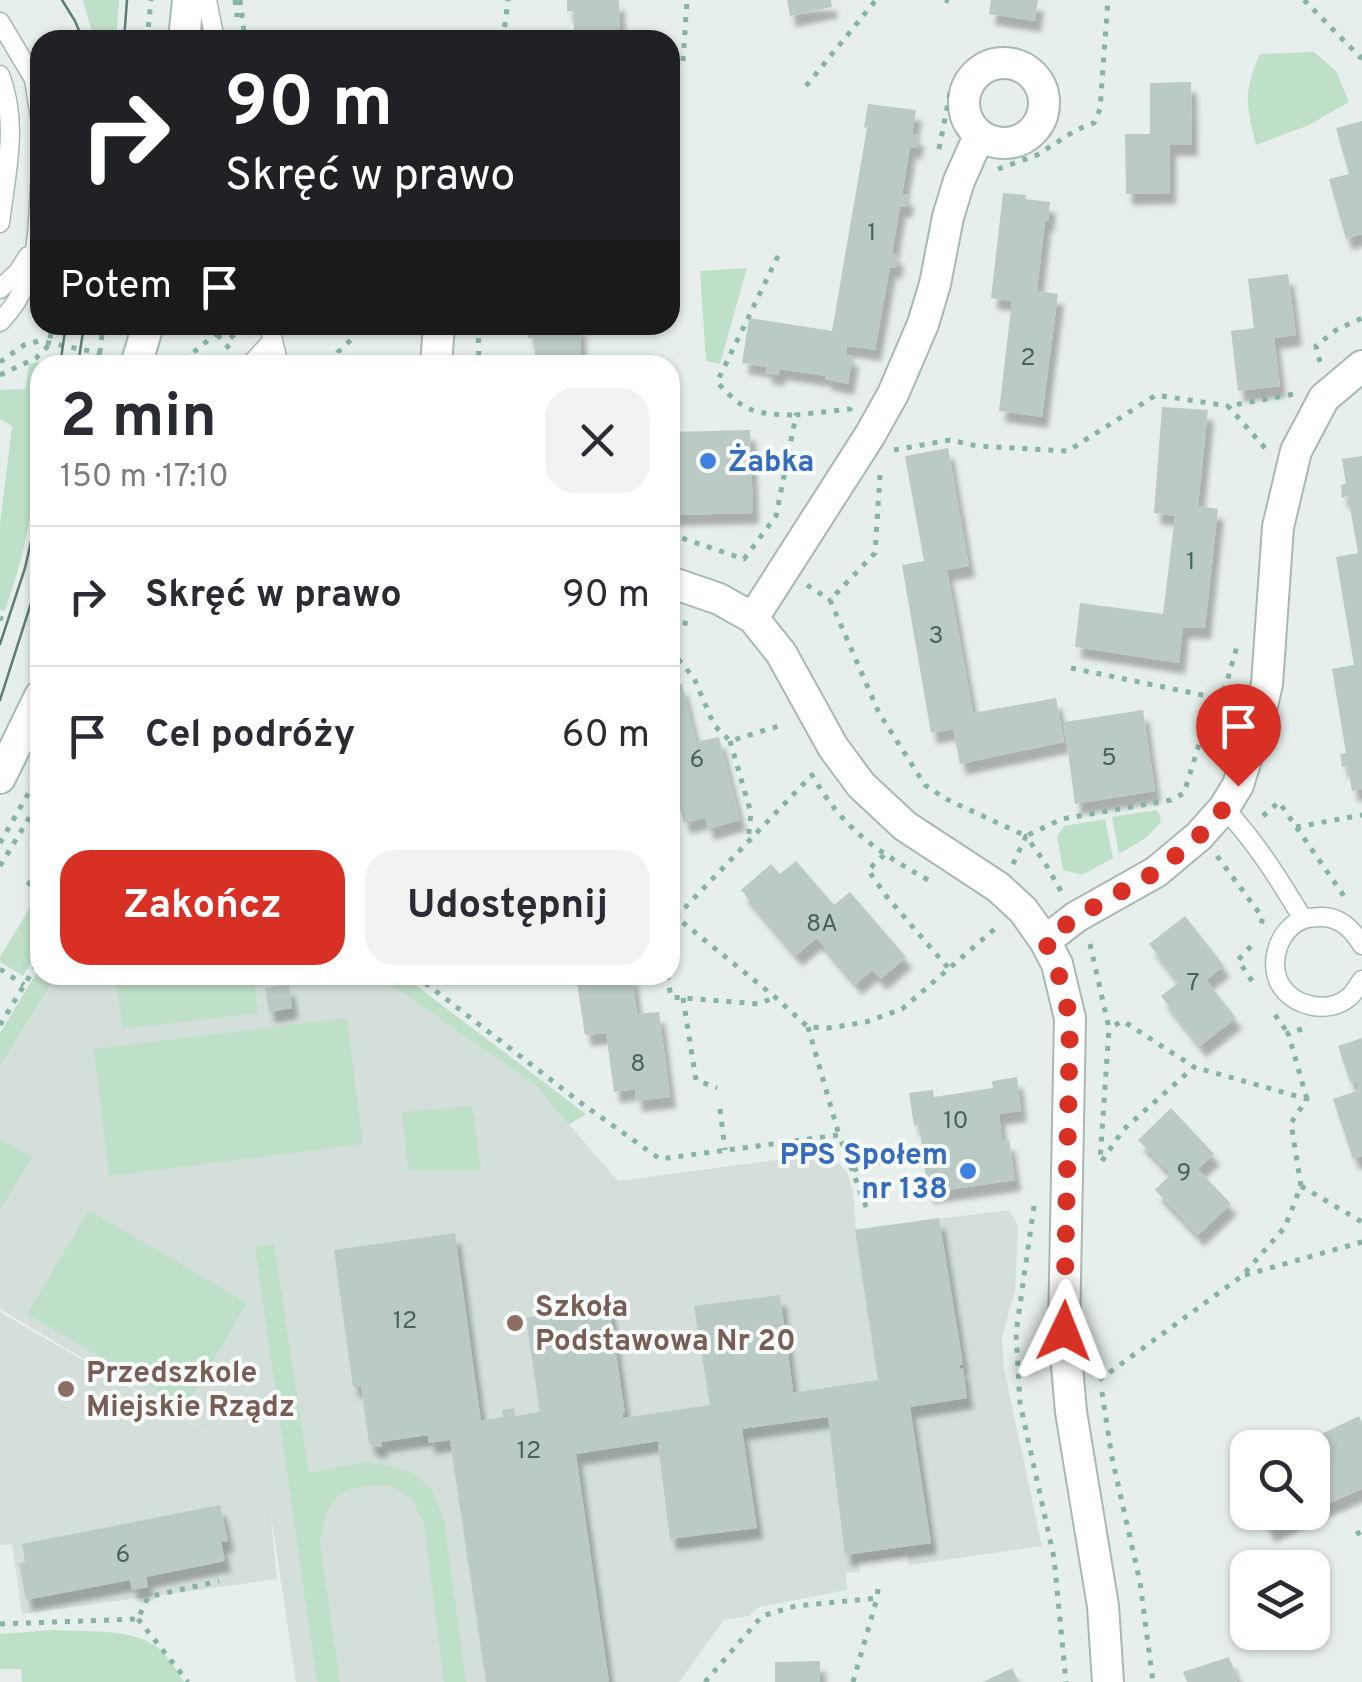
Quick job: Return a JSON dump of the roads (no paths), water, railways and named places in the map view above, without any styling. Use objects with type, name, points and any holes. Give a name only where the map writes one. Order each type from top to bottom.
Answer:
[{"type":"street","points":[[185,30],[188,0]]},
{"type":"street","points":[[752,618],[877,443],[923,324],[959,180],[980,136]]},
{"type":"street","points":[[1045,941],[1076,917],[1207,847],[1238,786],[1259,718],[1266,684],[1278,527],[1296,452],[1324,398],[1362,366]]},
{"type":"street","points":[[680,585],[719,599],[752,618],[782,654],[833,747],[862,785],[904,826],[998,887],[1023,910],[1056,964],[1070,1018],[1064,1331],[1071,1412],[1103,1606],[1108,1682]]},
{"type":"street","points":[[0,778],[30,716]]},
{"type":"lane","points":[[207,0],[213,30]]},
{"type":"lane","points":[[0,22],[30,72]]},
{"type":"lane","points":[[0,75],[12,128],[0,223]]},
{"type":"lane","points":[[0,290],[30,252]]},
{"type":"lane","points":[[0,322],[17,302],[30,272]]},
{"type":"lane","points":[[248,355],[269,335]]},
{"type":"lane","points":[[1224,808],[1265,856],[1303,919]]},
{"type":"lane","points":[[1362,944],[1352,928],[1329,917],[1303,919],[1282,936],[1274,960],[1280,985],[1300,1003],[1326,1008],[1350,998],[1362,980]]},
{"type":"tram line","points":[[62,0],[79,30]]},
{"type":"tram line","points":[[125,30],[127,0]]},
{"type":"tram line","points":[[62,355],[64,335]]},
{"type":"tram line","points":[[80,355],[82,335]]},
{"type":"tram line","points":[[0,644],[30,546]]},
{"type":"tram line","points":[[0,700],[30,606]]},
{"type":"place","name":"Żabka","points":[[708,461]]},
{"type":"place","name":"PPS Społem nr 138","points":[[968,1171]]},
{"type":"place","name":"Szkoła Podstawowa Nr 20","points":[[515,1323]]},
{"type":"place","name":"Przedszkole Miejskie Rządz","points":[[66,1389]]}]
